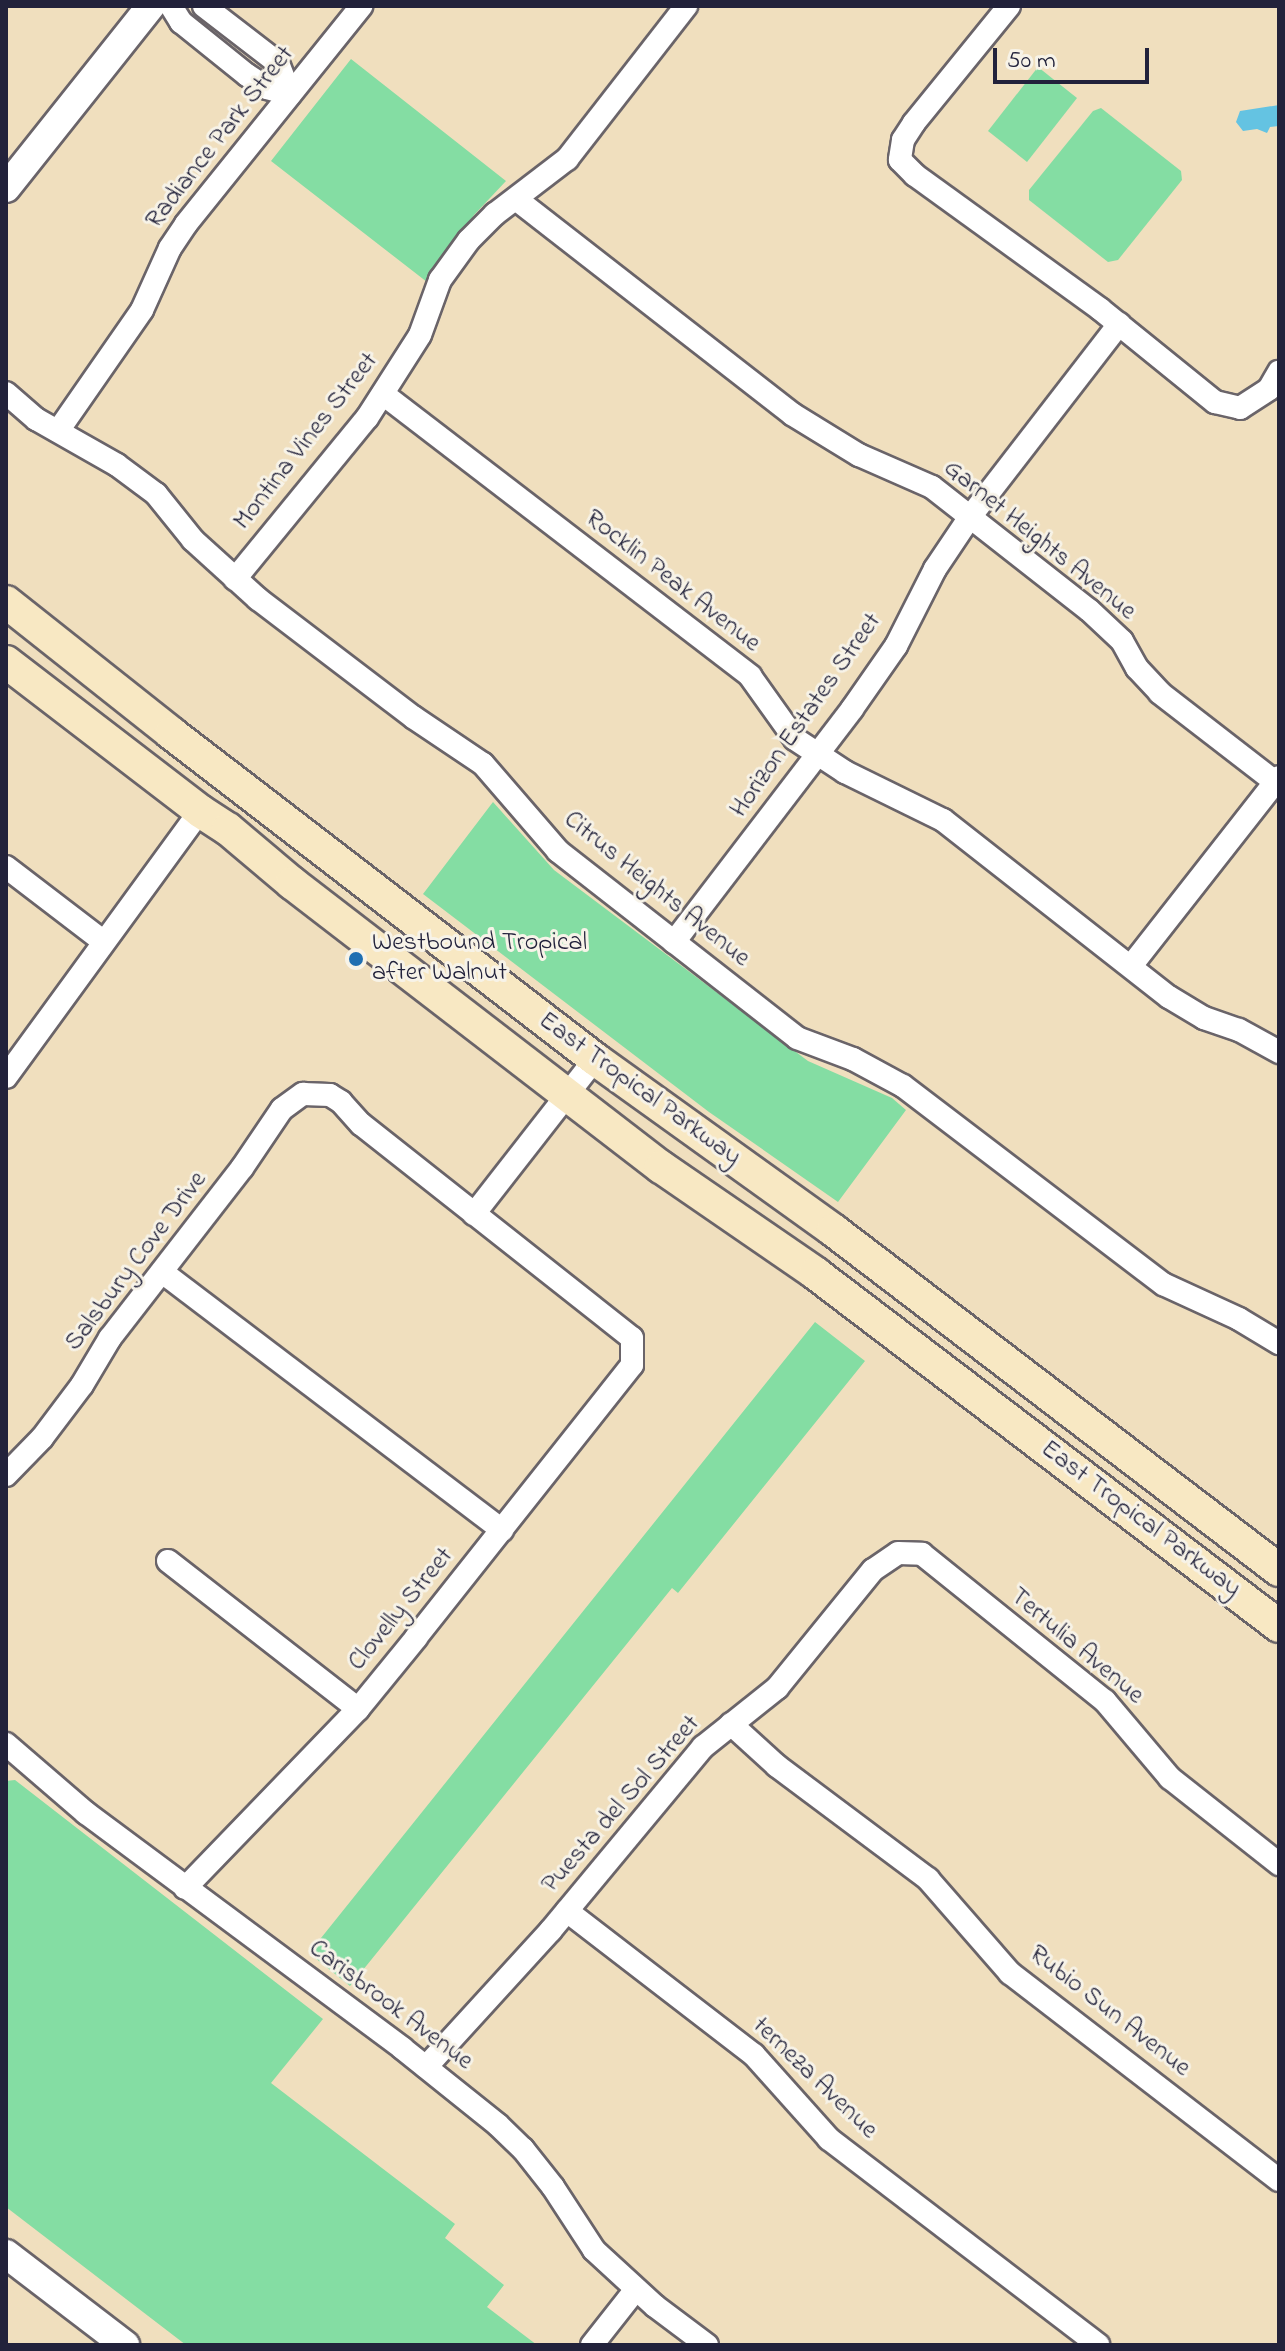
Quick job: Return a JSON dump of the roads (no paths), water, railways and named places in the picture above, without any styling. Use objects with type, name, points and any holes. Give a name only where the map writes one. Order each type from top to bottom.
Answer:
[{"type":"main road","name":"East Tropical Parkway","points":[[6,602],[595,1059],[833,1230],[1279,1570]]},
{"type":"main road","name":"East Tropical Parkway","points":[[6,662],[200,811],[228,829],[292,883],[566,1095],[696,1193],[815,1273],[1279,1626]]},
{"type":"street","points":[[6,188],[151,6]]},
{"type":"street","points":[[171,6],[181,22],[236,67],[267,88],[290,94]]},
{"type":"street","points":[[204,6],[278,63],[290,94]]},
{"type":"street","name":"Radiance Park Street","points":[[58,431],[142,310],[178,236],[361,6]]},
{"type":"street","name":"Montina Vines Street","points":[[235,579],[383,394],[420,335],[440,280],[469,240],[567,159],[686,6]]},
{"type":"street","points":[[999,10],[914,123],[903,140],[900,160],[915,175],[1119,324],[1215,402],[1240,408],[1269,389],[1279,372]]},
{"type":"street","name":"Garnet Heights Avenue","points":[[516,199],[792,414],[859,455],[932,487],[1089,610],[1122,641],[1137,668],[1160,693],[1277,779]]},
{"type":"street","name":"Horizon Estates Street","points":[[674,942],[819,755],[896,646],[935,569],[970,517],[1119,324]]},
{"type":"street","name":"Citrus Heights Avenue","points":[[6,393],[36,419],[117,465],[156,494],[193,540],[235,579],[329,655],[483,764],[558,851],[797,1038],[853,1059],[903,1086],[1163,1284],[1239,1319],[1279,1343]]},
{"type":"street","name":"Rocklin Peak Avenue","points":[[383,394],[750,676],[795,739],[861,781],[943,820],[1131,966],[1204,1018],[1239,1030],[1279,1052]]},
{"type":"street","points":[[1131,966],[1277,779]]},
{"type":"street","points":[[6,1077],[200,811]]},
{"type":"street","points":[[6,867],[104,942]]},
{"type":"street","points":[[474,1214],[595,1059]]},
{"type":"street","name":"Salsbury Cove Drive","points":[[6,1475],[42,1438],[82,1385],[110,1338],[282,1109],[303,1094],[330,1095],[341,1102],[361,1124],[474,1214]]},
{"type":"street","name":"Clovelly Street","points":[[185,1888],[358,1709],[632,1365],[635,1346],[628,1332],[474,1214]]},
{"type":"street","points":[[162,1272],[502,1530]]},
{"type":"street","name":"Puesta del Sol Street","points":[[426,2067],[567,1911],[703,1747],[777,1688],[873,1570],[898,1553]]},
{"type":"street","name":"Tertulia Avenue","points":[[898,1553],[922,1554],[946,1577],[1105,1701],[1170,1778],[1279,1864]]},
{"type":"street","points":[[168,1561],[358,1709]]},
{"type":"street","name":"Rubio Sun Avenue","points":[[731,1724],[777,1766],[928,1879],[1010,1973],[1279,2180]]},
{"type":"street","name":"Carisbrook Avenue","points":[[6,1744],[86,1813],[426,2067],[523,2149],[594,2250],[636,2289],[707,2345]]},
{"type":"street","name":"terneza Avenue","points":[[567,1911],[754,2055],[829,2139],[1098,2345]]},
{"type":"street","points":[[6,2254],[125,2345]]},
{"type":"street","points":[[592,2345],[636,2289]]},
{"type":"water","points":[[1279,105],[1279,126],[1270,127],[1267,133],[1257,129],[1243,131],[1236,122],[1240,111]]},
{"type":"place","name":"Westbound Tropical after Walnut","points":[[356,959]]}]
